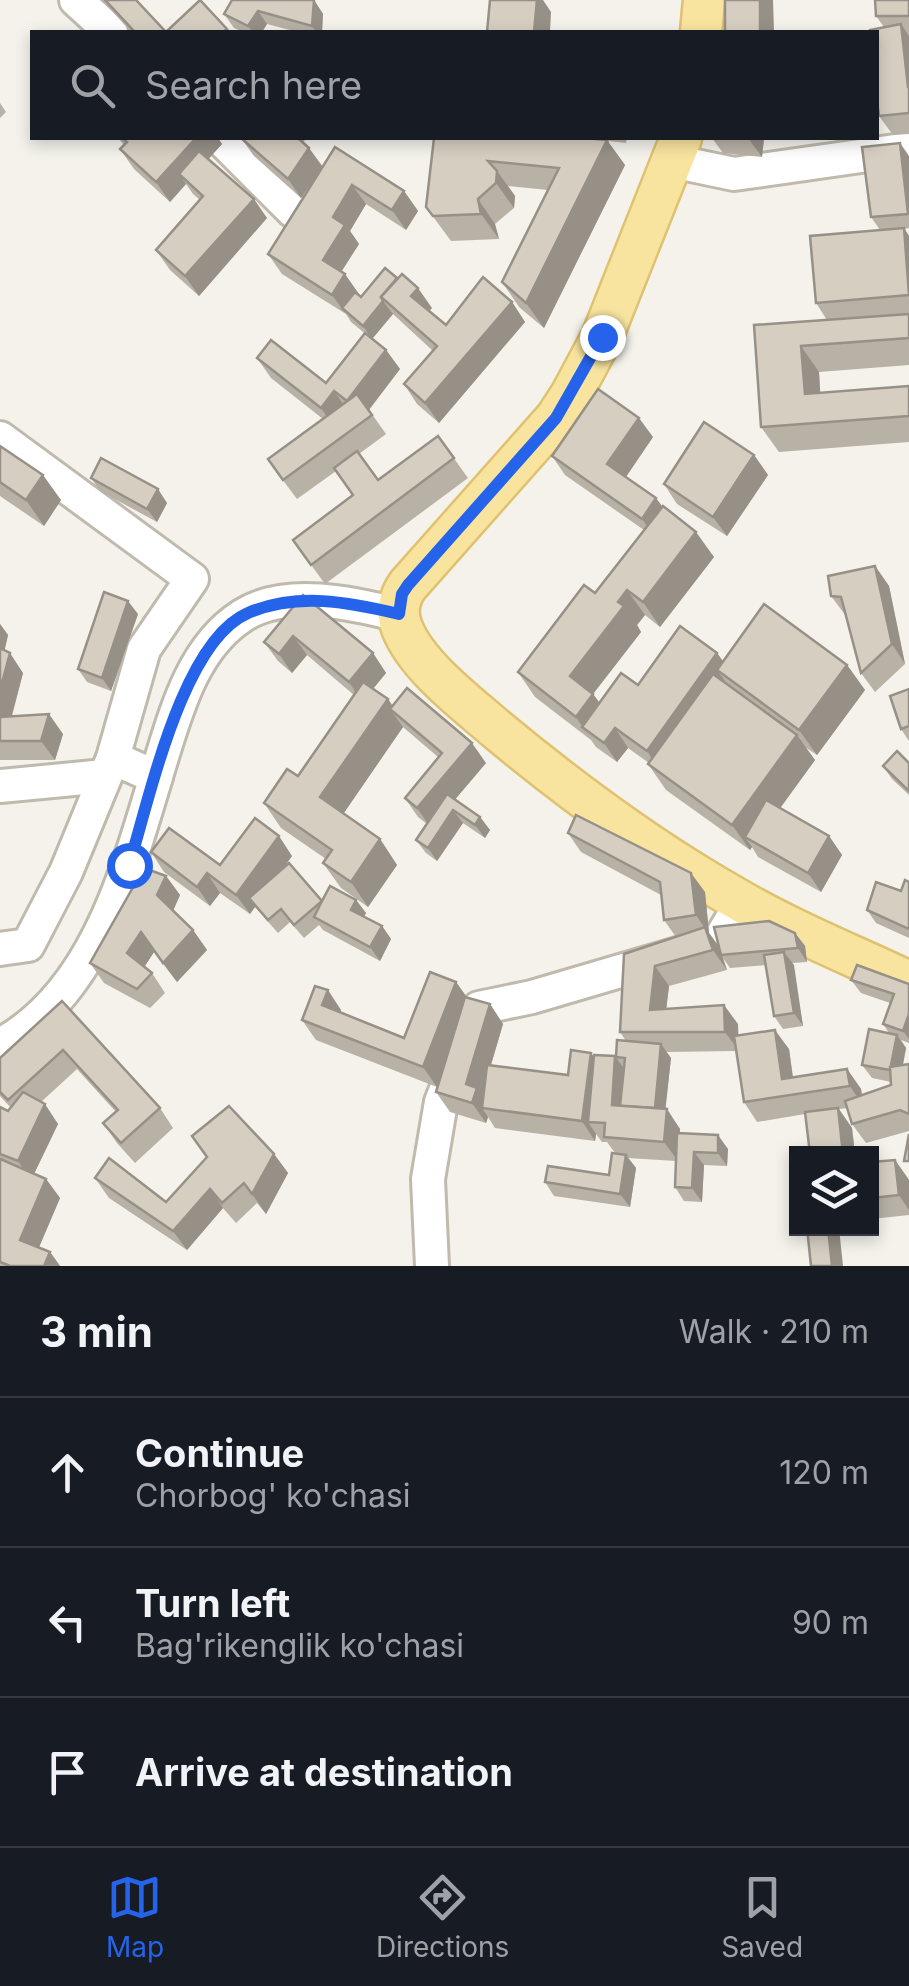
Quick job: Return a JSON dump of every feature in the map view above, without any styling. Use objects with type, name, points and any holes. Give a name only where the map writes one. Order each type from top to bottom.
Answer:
[{"type":"main road","points":[[701,30],[704,0]]},
{"type":"main road","points":[[677,149],[602,337],[571,395],[556,418],[408,585],[402,594],[399,614],[410,641],[435,673],[560,783],[656,852],[742,902],[909,982]]},
{"type":"street","points":[[76,0],[109,30]]},
{"type":"street","points":[[222,140],[293,211]]},
{"type":"street","points":[[677,149],[734,174],[909,149]]},
{"type":"street","points":[[0,438],[192,579],[144,649],[109,767],[66,872],[28,946],[0,950]]},
{"type":"street","points":[[0,1045],[28,1030],[80,973],[129,865],[178,704],[210,644],[244,614],[284,602],[342,600],[399,614]]},
{"type":"street","points":[[0,786],[109,767],[156,778]]},
{"type":"street","points":[[432,1266],[428,1179],[441,1102],[479,1008],[532,997],[688,952],[720,939],[742,902]]},
{"type":"building","points":[[105,0],[136,0],[164,30],[133,30]]},
{"type":"building","points":[[200,0],[226,30],[168,30]]},
{"type":"building","points":[[232,0],[314,0],[312,26],[258,11],[248,26],[224,14]]},
{"type":"building","points":[[490,0],[537,0],[534,30],[487,30]]},
{"type":"building","points":[[725,0],[760,0],[760,30],[725,30]]},
{"type":"building","points":[[875,0],[909,0],[909,16],[876,16]]},
{"type":"building","points":[[901,24],[909,113],[879,116],[879,30],[870,30]]},
{"type":"building","points":[[124,140],[194,140],[156,182],[120,149],[127,142]]},
{"type":"building","points":[[243,140],[300,140],[309,148],[288,179]]},
{"type":"building","points":[[434,140],[607,140],[526,303],[502,282],[559,168],[488,161],[497,171],[496,183],[478,199],[481,214],[433,216],[426,207]]},
{"type":"building","points":[[900,143],[908,214],[871,217],[862,147]]},
{"type":"building","points":[[335,147],[404,191],[392,210],[352,185],[333,217],[345,225],[323,260],[345,274],[332,295],[268,254]]},
{"type":"building","points":[[199,151],[254,199],[185,276],[156,250],[203,196],[179,174]]},
{"type":"building","points":[[904,228],[909,295],[816,303],[810,236]]},
{"type":"building","points":[[385,268],[397,278],[363,326],[342,308],[355,292],[361,297]]},
{"type":"building","points":[[402,274],[418,288],[411,296],[446,325],[483,277],[512,302],[425,403],[404,384],[437,346],[381,297]]},
{"type":"building","points":[[909,314],[909,338],[801,346],[805,394],[909,386],[909,416],[761,427],[754,325]]},
{"type":"building","points":[[365,333],[386,350],[347,401],[334,391],[321,408],[257,358],[271,340],[326,383]]},
{"type":"building","points":[[598,389],[639,418],[607,464],[656,498],[642,519],[552,456]]},
{"type":"building","points":[[357,394],[372,415],[283,480],[268,459]]},
{"type":"building","points":[[704,422],[754,455],[713,517],[664,484]]},
{"type":"building","points":[[438,436],[454,458],[311,565],[293,540],[353,495],[334,468],[357,451],[378,480]]},
{"type":"building","points":[[0,446],[43,475],[26,500],[0,482]]},
{"type":"building","points":[[101,458],[158,489],[147,509],[91,478]]},
{"type":"building","points":[[663,506],[696,532],[643,602],[627,590],[618,602],[624,606],[570,676],[593,694],[576,717],[518,672],[584,585],[595,593]]},
{"type":"building","points":[[875,566],[892,644],[861,673],[841,597],[831,596],[828,576]]},
{"type":"building","points":[[104,592],[128,601],[102,678],[78,669]]},
{"type":"building","points":[[303,595],[373,653],[349,682],[293,636],[279,654],[264,642]]},
{"type":"building","points":[[764,604],[847,665],[799,730],[717,670]]},
{"type":"building","points":[[680,626],[717,653],[647,751],[615,728],[604,743],[582,727],[621,673],[638,685]]},
{"type":"building","points":[[0,648],[10,653],[0,690]]},
{"type":"building","points":[[713,674],[797,735],[732,825],[648,764]]},
{"type":"building","points":[[363,682],[388,699],[320,797],[380,839],[351,882],[323,863],[332,850],[264,803],[287,769],[298,776]]},
{"type":"building","points":[[407,688],[472,743],[417,808],[405,798],[442,753],[390,709]]},
{"type":"building","points":[[909,689],[909,726],[901,729],[890,696]]},
{"type":"building","points":[[49,714],[41,741],[0,741],[0,717]]},
{"type":"building","points":[[897,751],[909,763],[909,791],[883,766]]},
{"type":"building","points":[[447,794],[480,817],[475,825],[453,810],[428,848],[416,840]]},
{"type":"building","points":[[766,800],[829,836],[808,873],[745,837]]},
{"type":"building","points":[[576,815],[691,873],[696,915],[664,920],[660,882],[568,833]]},
{"type":"building","points":[[255,818],[279,836],[236,895],[207,873],[197,887],[151,852],[169,828],[220,865]]},
{"type":"building","points":[[289,863],[322,901],[294,925],[281,909],[268,920],[249,898]]},
{"type":"building","points":[[144,868],[166,876],[157,895],[193,930],[163,963],[141,932],[127,953],[152,973],[137,989],[90,963]]},
{"type":"building","points":[[905,880],[909,882],[909,929],[867,910],[876,882],[901,891]]},
{"type":"building","points":[[330,886],[356,900],[351,910],[382,926],[370,947],[314,917]]},
{"type":"building","points":[[769,921],[795,933],[798,948],[721,955],[714,927]]},
{"type":"building","points":[[705,927],[713,950],[655,966],[650,1010],[724,1005],[725,1032],[620,1032],[624,954]]},
{"type":"building","points":[[784,952],[794,1013],[774,1016],[764,955]]},
{"type":"building","points":[[857,965],[909,984],[909,1014],[903,1031],[883,1024],[894,994],[851,980]]},
{"type":"building","points":[[430,972],[456,982],[423,1067],[302,1020],[315,986],[328,990],[322,1005],[404,1038]]},
{"type":"building","points":[[465,997],[490,1004],[466,1084],[477,1088],[472,1103],[436,1092]]},
{"type":"building","points":[[62,1001],[160,1108],[121,1143],[103,1123],[118,1110],[63,1050],[8,1100],[0,1092],[0,1058]]},
{"type":"building","points":[[869,1029],[897,1035],[890,1070],[862,1065]]},
{"type":"building","points":[[775,1030],[782,1079],[847,1069],[850,1086],[744,1102],[734,1036]]},
{"type":"building","points":[[617,1040],[661,1044],[655,1108],[620,1106],[625,1058],[616,1057]]},
{"type":"building","points":[[571,1050],[591,1053],[582,1121],[482,1108],[487,1065],[568,1075]]},
{"type":"building","points":[[594,1055],[615,1056],[612,1105],[667,1109],[664,1142],[604,1137],[605,1123],[588,1122]]},
{"type":"building","points":[[909,1064],[909,1114],[900,1110],[852,1124],[845,1101],[891,1085],[890,1067]]},
{"type":"building","points":[[23,1092],[45,1104],[18,1161],[0,1154],[0,1107],[8,1111]]},
{"type":"building","points":[[229,1106],[274,1154],[252,1194],[244,1183],[222,1203],[210,1189],[173,1231],[95,1178],[109,1158],[166,1202],[207,1157],[192,1136]]},
{"type":"building","points":[[838,1108],[842,1146],[809,1146],[805,1112]]},
{"type":"building","points":[[677,1133],[718,1135],[718,1153],[694,1152],[692,1188],[675,1187]]},
{"type":"building","points":[[909,1134],[909,1161],[904,1161]]},
{"type":"building","points":[[612,1153],[626,1155],[620,1194],[545,1182],[548,1166],[609,1175]]},
{"type":"building","points":[[0,1159],[46,1179],[20,1240],[50,1252],[44,1266],[10,1266],[0,1262]]},
{"type":"building","points":[[895,1160],[899,1195],[879,1197],[879,1161]]},
{"type":"building","points":[[808,1236],[829,1236],[832,1266],[811,1266]]},
{"type":"route","points":[[129,865],[178,704],[210,644],[244,614],[284,602],[342,600],[399,614],[402,594],[408,585],[556,418],[602,337]]}]
